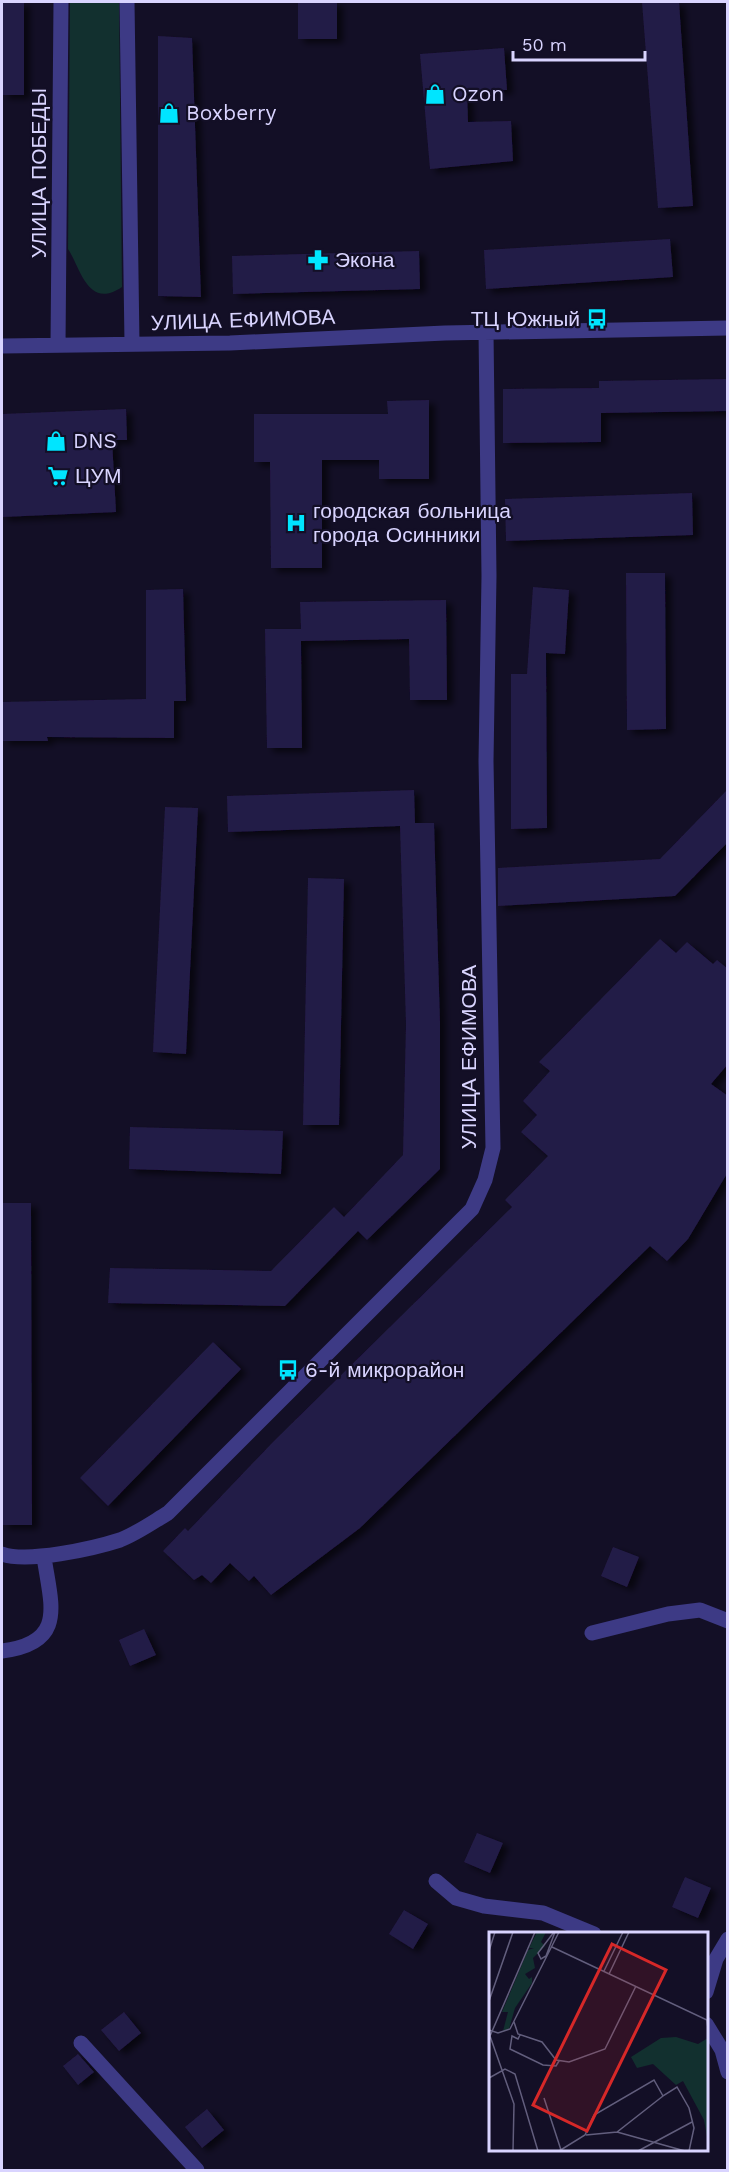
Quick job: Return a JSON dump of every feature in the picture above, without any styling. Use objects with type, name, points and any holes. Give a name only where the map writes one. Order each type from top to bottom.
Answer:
[{"type":"street","name":"УЛИЦА ПОБЕДЫ","points":[[58,345],[61,2]]},
{"type":"street","points":[[127,2],[132,343]]},
{"type":"street","name":"УЛИЦА ЕФИМОВА","points":[[2,346],[230,343],[486,332],[728,328]]},
{"type":"street","name":"УЛИЦА ЕФИМОВА","points":[[2,1554],[13,1558],[44,1557],[121,1540],[168,1513],[472,1209],[485,1180],[493,1148],[486,761],[489,576],[486,332]]},
{"type":"street","points":[[2,1652],[19,1649],[45,1633],[53,1613],[44,1557]]},
{"type":"street","points":[[592,1633],[668,1614],[700,1610],[728,1621]]},
{"type":"street","points":[[436,1881],[456,1898],[484,1906],[543,1913],[589,1932]]},
{"type":"street","points":[[708,1985],[716,1959],[728,1939]]},
{"type":"street","points":[[708,2027],[722,2050],[728,2072]]},
{"type":"street","points":[[81,2043],[197,2170]]},
{"type":"green space","points":[[70,2],[119,2],[122,287],[110,293],[101,294],[87,284],[68,249]]},
{"type":"building","points":[[2,2],[24,2],[24,95],[2,95]]},
{"type":"building","points":[[298,2],[337,2],[337,39],[298,39]]},
{"type":"building","points":[[642,2],[679,2],[693,206],[658,208]]},
{"type":"building","points":[[158,36],[192,38],[201,297],[158,296]]},
{"type":"building","points":[[504,48],[507,90],[467,91],[468,122],[511,121],[513,161],[430,169],[420,54]]},
{"type":"building","points":[[670,239],[673,277],[486,289],[484,250]]},
{"type":"building","points":[[419,251],[420,289],[233,294],[232,256]]},
{"type":"building","points":[[728,379],[728,411],[601,413],[601,442],[503,443],[503,389],[599,388],[599,381]]},
{"type":"building","name":"городская больница города Осинники","points":[[429,400],[429,479],[379,479],[379,460],[322,460],[322,568],[271,568],[270,462],[254,462],[254,414],[388,414],[387,401]]},
{"type":"building","name":"ЦУМ","points":[[126,409],[127,440],[112,440],[116,512],[2,517],[2,414]]},
{"type":"building","points":[[692,493],[693,535],[506,541],[505,499]]},
{"type":"building","points":[[626,573],[665,573],[666,729],[627,730]]},
{"type":"building","points":[[533,587],[569,590],[565,654],[546,653],[547,828],[511,829],[511,674],[527,674]]},
{"type":"building","points":[[183,589],[186,701],[174,701],[174,738],[47,737],[48,741],[2,741],[2,702],[146,699],[146,590]]},
{"type":"building","points":[[446,600],[447,700],[410,700],[409,639],[301,641],[302,748],[267,748],[265,629],[301,629],[300,602]]},
{"type":"building","points":[[728,789],[728,842],[675,896],[498,906],[498,868],[660,859]]},
{"type":"building","points":[[414,790],[415,823],[434,823],[440,1023],[440,1169],[367,1240],[358,1231],[285,1306],[108,1303],[110,1268],[271,1271],[334,1207],[344,1217],[403,1155],[406,1024],[400,826],[228,832],[227,796]]},
{"type":"building","points":[[165,807],[198,808],[186,1054],[153,1052]]},
{"type":"building","points":[[308,878],[344,879],[339,1125],[303,1125]]},
{"type":"building","points":[[660,939],[676,953],[687,942],[713,964],[717,960],[728,969],[728,1064],[711,1084],[728,1096],[728,1172],[688,1239],[667,1261],[650,1246],[360,1528],[271,1595],[254,1576],[249,1581],[230,1563],[211,1583],[202,1575],[194,1580],[163,1551],[185,1528],[188,1531],[273,1442],[512,1207],[505,1200],[548,1156],[521,1132],[537,1115],[523,1101],[550,1071],[539,1062]]},
{"type":"building","points":[[130,1127],[283,1131],[281,1174],[129,1169]]},
{"type":"building","points":[[2,1203],[31,1203],[32,1525],[2,1525]]},
{"type":"building","points":[[213,1342],[241,1369],[108,1506],[80,1478]]},
{"type":"building","points":[[613,1547],[639,1557],[627,1587],[601,1576]]},
{"type":"building","points":[[144,1629],[156,1655],[130,1666],[119,1640]]},
{"type":"building","points":[[477,1833],[503,1843],[490,1873],[464,1862]]},
{"type":"building","points":[[685,1877],[711,1888],[698,1918],[672,1907]]},
{"type":"building","points":[[404,1910],[428,1924],[413,1949],[389,1934]]},
{"type":"building","points":[[124,2012],[141,2033],[119,2051],[101,2030]]},
{"type":"building","points":[[78,2054],[94,2072],[78,2085],[63,2066]]},
{"type":"building","points":[[207,2109],[224,2130],[202,2148],[185,2127]]},
{"type":"place","name":"Ozon","points":[[435,94]]},
{"type":"place","name":"Boxberry","points":[[169,113]]},
{"type":"place","name":"Экона","points":[[318,260]]},
{"type":"place","name":"ТЦ Южный","points":[[597,319]]},
{"type":"place","name":"DNS","points":[[56,441]]},
{"type":"place","name":"ЦУМ","points":[[58,476]]},
{"type":"place","name":"городская больница города Осинники","points":[[296,523]]},
{"type":"place","name":"6-й микрорайон","points":[[288,1370]]}]
